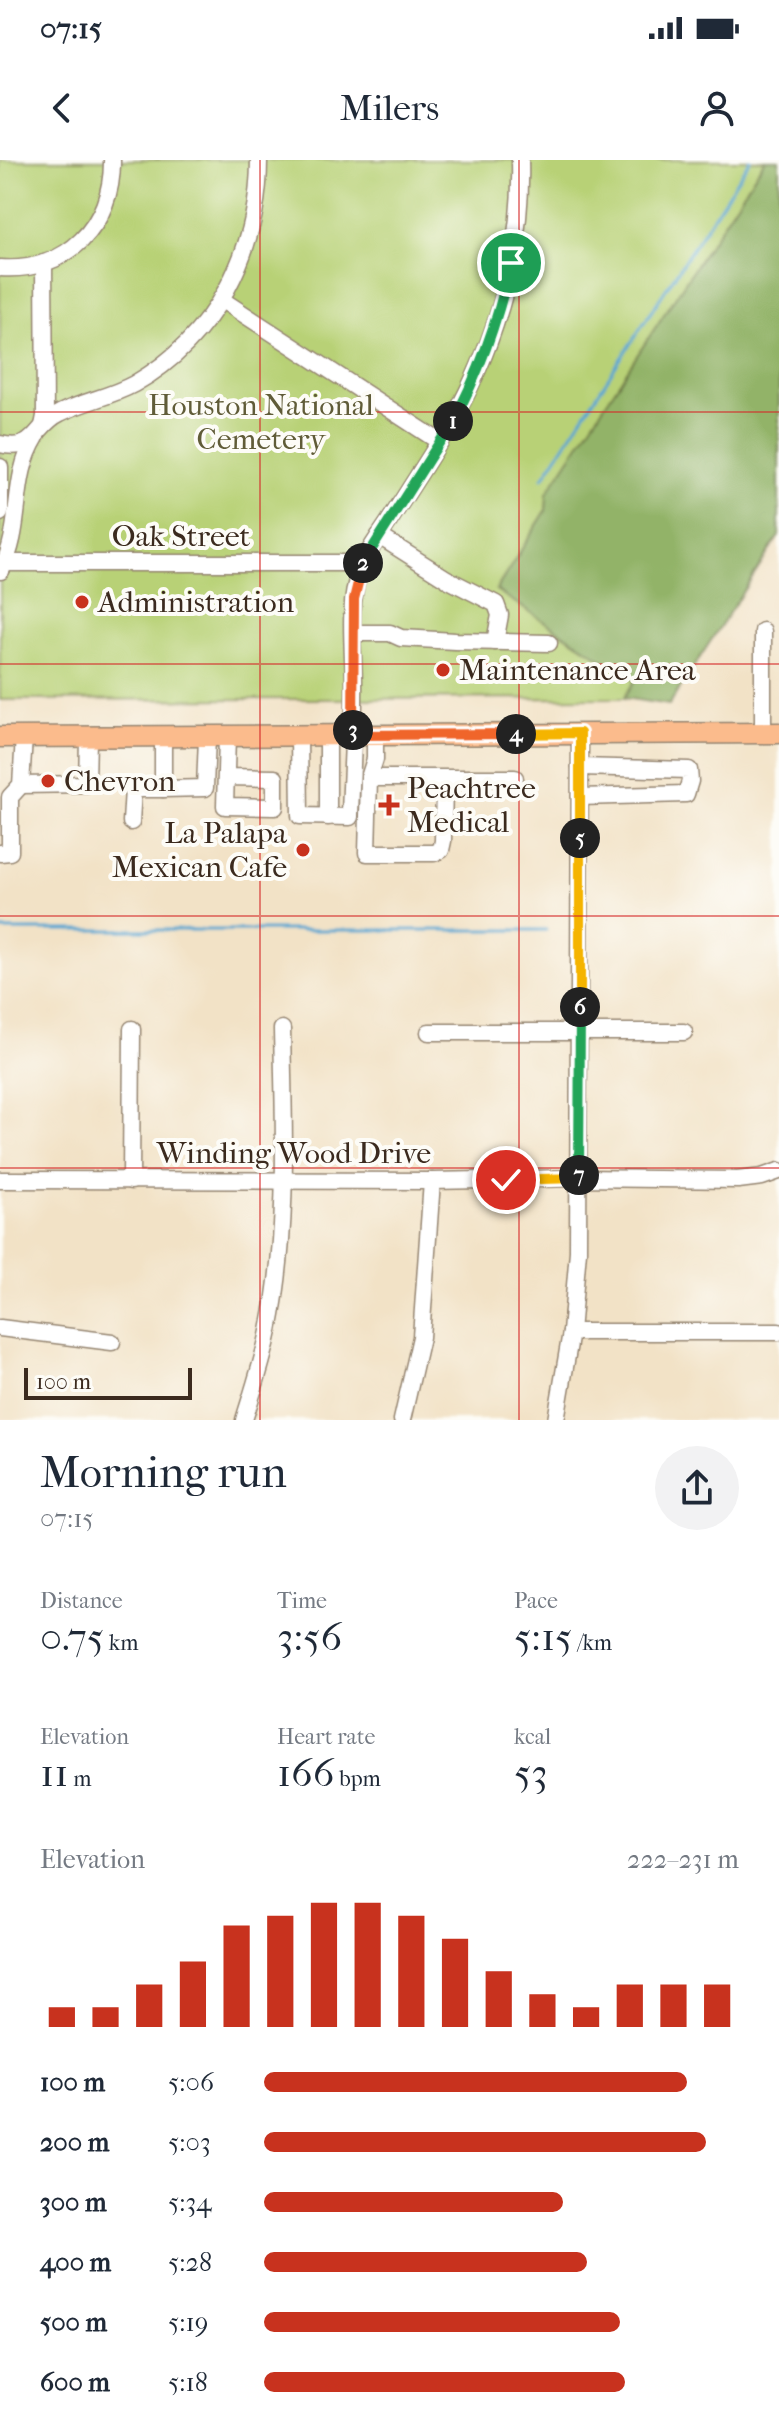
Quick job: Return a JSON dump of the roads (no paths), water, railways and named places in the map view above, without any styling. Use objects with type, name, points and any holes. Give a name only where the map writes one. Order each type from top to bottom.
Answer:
[{"type":"main road","points":[[0,737],[771,733]]},
{"type":"street","points":[[0,268],[23,268],[44,263],[58,258],[81,241],[100,217],[110,190],[112,160]]},
{"type":"street","points":[[0,444],[20,445],[58,413],[113,394],[155,370],[192,338],[222,300],[243,256],[258,197],[259,160]]},
{"type":"street","points":[[299,736],[300,816],[350,817],[354,599],[360,569],[440,442],[475,378],[497,318],[515,238],[520,160]]},
{"type":"street","points":[[2,566],[16,530],[22,467],[45,416],[44,263]]},
{"type":"street","points":[[222,300],[440,442]]},
{"type":"street","points":[[0,467],[0,513]]},
{"type":"street","points":[[379,536],[447,579],[496,604],[500,615],[495,642]]},
{"type":"street","name":"Oak Street","points":[[2,566],[343,563],[360,569]]},
{"type":"street","points":[[763,631],[771,733]]},
{"type":"street","points":[[354,633],[390,633],[401,638],[549,643]]},
{"type":"street","points":[[556,1420],[571,1332],[578,1251],[580,733]]},
{"type":"street","points":[[375,735],[375,759],[369,778],[367,853],[434,853],[441,850],[444,779]]},
{"type":"street","points":[[328,736],[328,817]]},
{"type":"street","points":[[0,853],[10,852],[11,793],[24,737]]},
{"type":"street","points":[[163,737],[163,789]]},
{"type":"street","points":[[217,737],[226,777]]},
{"type":"street","points":[[131,822],[133,789],[205,788],[217,737]]},
{"type":"street","points":[[11,793],[87,784],[88,738]]},
{"type":"street","points":[[580,767],[689,770],[690,781],[686,794],[580,797]]},
{"type":"street","points":[[369,778],[515,778]]},
{"type":"street","points":[[131,1181],[132,1029]]},
{"type":"street","points":[[244,1420],[269,1332],[277,1284],[284,1181],[282,1029]]},
{"type":"street","points":[[429,1032],[684,1032]]},
{"type":"street","name":"Winding Wood Drive","points":[[0,1180],[738,1180],[779,1171]]},
{"type":"street","points":[[402,1420],[421,1337],[432,1181]]},
{"type":"street","points":[[0,1328],[112,1342]]},
{"type":"street","points":[[571,1332],[779,1332]]},
{"type":"waterway","points":[[543,478],[750,160]]},
{"type":"waterway","points":[[2,930],[546,930]]},
{"type":"place","name":"Administration","points":[[82,602]]},
{"type":"place","name":"Maintenance Area","points":[[443,670]]},
{"type":"place","name":"Chevron","points":[[48,781]]},
{"type":"place","name":"Peachtree Medical","points":[[389,805]]},
{"type":"place","name":"La Palapa Mexican Cafe","points":[[303,850]]},
{"type":"park label","name":"Houston National Cemetery","points":[[261,422]]}]
